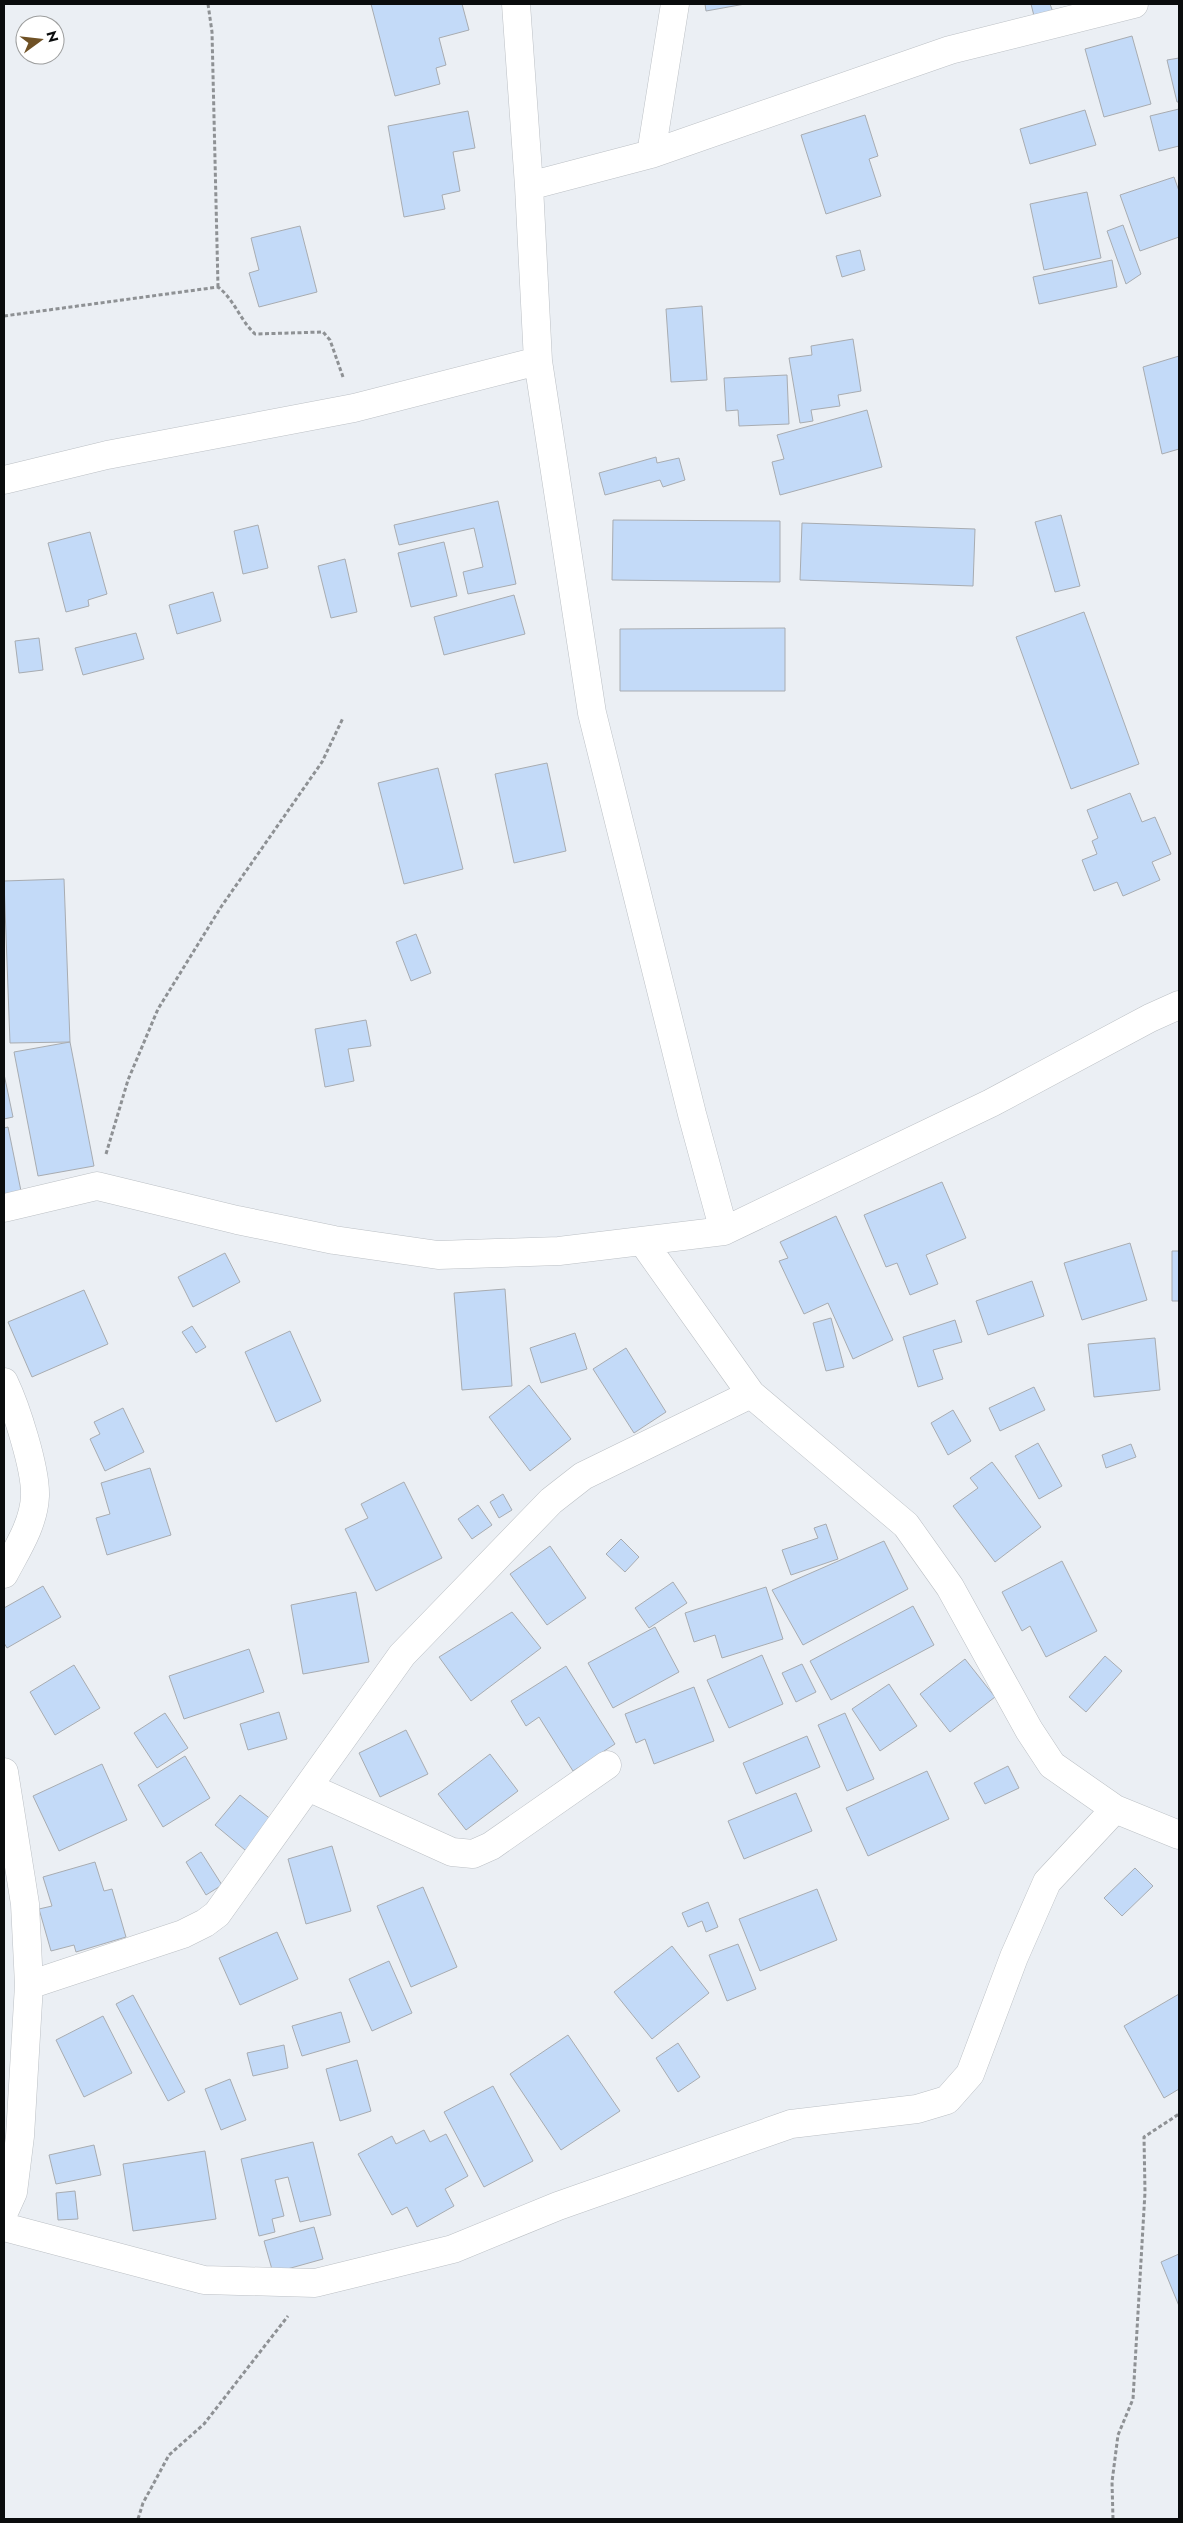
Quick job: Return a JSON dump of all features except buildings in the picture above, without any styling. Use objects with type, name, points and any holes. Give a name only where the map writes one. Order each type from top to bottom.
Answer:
[{"type":"street","points":[[516,4],[529,186],[538,361],[592,713],[692,1114],[724,1232]]},
{"type":"street","points":[[651,154],[675,4]]},
{"type":"street","points":[[529,186],[651,154],[950,50],[1134,4]]},
{"type":"street","points":[[4,480],[107,455],[354,408],[538,361]]},
{"type":"street","points":[[4,1208],[97,1186],[237,1220],[334,1240],[438,1255],[559,1251],[724,1232],[991,1103],[1150,1018],[1179,1006]]},
{"type":"street","points":[[643,1242],[751,1394],[906,1525],[950,1587],[1029,1730],[1052,1765],[1115,1809],[1179,1835]]},
{"type":"street","points":[[4,1382],[30,1463],[35,1497],[26,1531],[4,1574]]},
{"type":"street","points":[[29,1985],[183,1934],[205,1923],[217,1914],[402,1655],[551,1501],[583,1476],[751,1394]]},
{"type":"street","points":[[308,1787],[452,1852],[473,1854],[492,1846],[607,1765]]},
{"type":"street","points":[[4,1772],[25,1904],[29,1985],[20,2136],[13,2192],[4,2212]]},
{"type":"street","points":[[4,2227],[204,2280],[315,2283],[453,2249],[558,2206],[790,2124],[918,2110],[947,2100],[970,2074],[1014,1957],[1047,1882],[1115,1809]]},
{"type":"path","points":[[208,4],[212,32],[218,287]]},
{"type":"path","points":[[4,316],[218,287],[226,293],[246,326],[255,334],[323,332],[330,340],[354,408]]},
{"type":"path","points":[[97,1186],[128,1080],[158,1009],[222,907],[322,762],[343,718]]},
{"type":"path","points":[[1113,2519],[1112,2482],[1118,2434],[1132,2399],[1145,2192],[1144,2137],[1179,2114]]},
{"type":"path","points":[[138,2519],[143,2503],[169,2455],[204,2424],[315,2283]]}]
